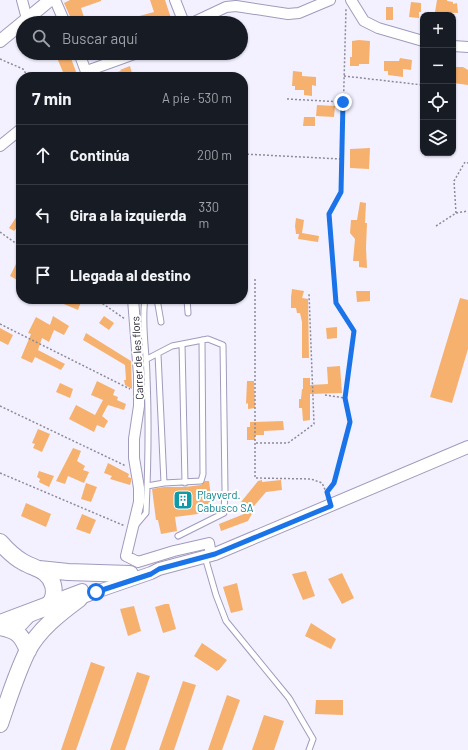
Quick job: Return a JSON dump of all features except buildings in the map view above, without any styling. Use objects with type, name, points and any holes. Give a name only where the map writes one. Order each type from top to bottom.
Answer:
[{"type":"highway","points":[[0,542],[13,555],[24,563],[46,573],[52,581],[54,589],[52,600],[44,608],[5,626]]},
{"type":"highway","points":[[39,569],[68,572],[130,574]]},
{"type":"highway","points":[[0,724],[15,681],[28,651],[38,636],[51,622],[79,599]]},
{"type":"highway","points":[[5,626],[16,631],[22,636],[28,651]]},
{"type":"street","points":[[22,0],[25,16]]},
{"type":"street","points":[[30,16],[50,0]]},
{"type":"street","points":[[54,0],[62,16]]},
{"type":"street","points":[[176,0],[182,16]]},
{"type":"street","points":[[207,16],[226,7],[236,6],[288,14],[299,13],[330,0]]},
{"type":"street","points":[[348,4],[364,21],[378,28],[420,40]]},
{"type":"street","points":[[0,41],[16,27]]},
{"type":"street","points":[[456,46],[468,47]]},
{"type":"street","points":[[81,60],[87,72]]},
{"type":"street","points":[[93,72],[121,60]]},
{"type":"street","points":[[0,146],[16,133]]},
{"type":"street","name":"Carrer de les flors","points":[[133,304],[139,375],[139,406],[134,439],[134,458],[140,488],[126,556],[138,562],[174,551],[209,543],[208,556]]},
{"type":"street","points":[[5,626],[151,574],[159,569],[208,556],[331,506],[468,447]]},
{"type":"street","points":[[52,600],[108,580],[155,568],[159,569]]},
{"type":"lane","points":[[132,529],[146,513],[147,359],[142,316],[144,304]]},
{"type":"lane","points":[[159,304],[161,322]]},
{"type":"lane","points":[[187,304],[188,312]]},
{"type":"lane","points":[[147,359],[172,346],[202,340],[208,339],[223,345],[224,513],[178,536]]},
{"type":"lane","points":[[147,486],[164,483],[201,481],[203,474],[202,340]]},
{"type":"lane","points":[[182,344],[185,483]]},
{"type":"lane","points":[[158,354],[164,483]]},
{"type":"lane","points":[[208,556],[216,595],[226,621],[289,698],[313,739],[309,750]]},
{"type":"path","points":[[327,492],[334,483],[350,422],[345,398],[354,331],[336,303],[329,214],[341,192],[343,102],[348,4]]},
{"type":"path","points":[[0,59],[23,69],[25,72]]},
{"type":"path","points":[[344,76],[420,85]]},
{"type":"path","points":[[287,99],[343,102]]},
{"type":"path","points":[[248,154],[342,159]]},
{"type":"path","points":[[456,213],[454,181],[465,162],[468,162]]},
{"type":"path","points":[[436,226],[456,213],[468,211]]},
{"type":"path","points":[[0,232],[16,243]]},
{"type":"path","points":[[255,280],[256,478],[311,479],[322,483],[327,492],[331,506]]},
{"type":"path","points":[[256,443],[288,443],[314,424],[309,294]]},
{"type":"path","points":[[103,304],[135,326]]},
{"type":"path","points":[[0,324],[139,394]]},
{"type":"path","points":[[326,395],[345,398]]},
{"type":"path","points":[[0,406],[136,471]]},
{"type":"path","points":[[0,473],[132,529]]},
{"type":"place","name":"Playverd. Cabusco SA","points":[[183,500]]},
{"type":"route","points":[[96,592],[151,574],[159,569],[215,554],[331,506],[327,492],[334,483],[350,422],[345,398],[354,331],[336,303],[329,214],[341,192],[343,102]]}]
